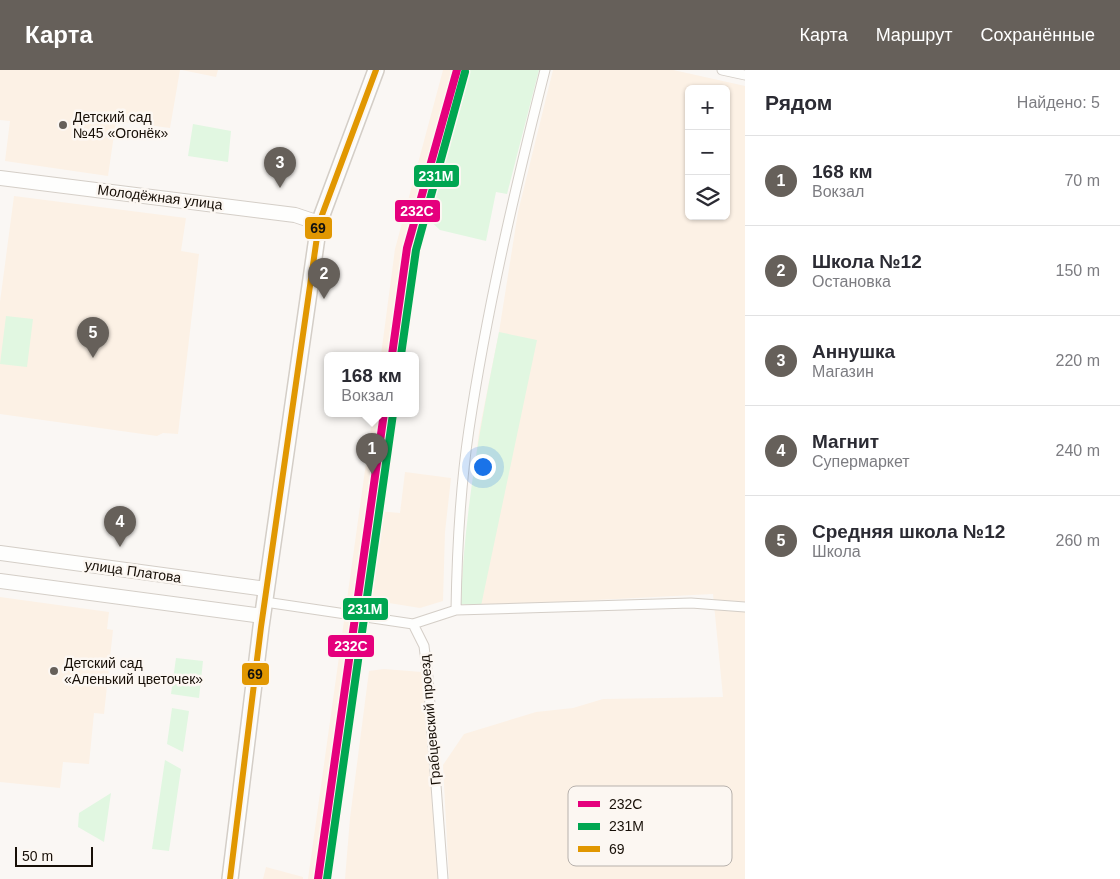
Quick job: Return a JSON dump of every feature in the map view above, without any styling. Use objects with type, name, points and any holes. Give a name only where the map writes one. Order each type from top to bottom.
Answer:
[{"type":"main road","points":[[230,879],[264,603],[318,223],[376,70]]},
{"type":"street","points":[[456,610],[458,535],[469,430],[511,205],[545,70]]},
{"type":"street","points":[[722,70],[745,74]]},
{"type":"street","name":"Молодёжная улица","points":[[0,178],[295,215],[318,223]]},
{"type":"street","name":"улица Платова","points":[[0,553],[264,603]]},
{"type":"street","name":"улица Платова","points":[[0,581],[264,603]]},
{"type":"street","points":[[264,603],[413,624],[456,610],[705,603],[745,606]]},
{"type":"street","name":"Грабцевский проезд","points":[[413,624],[424,646],[428,678],[443,879]]},
{"type":"shaded area","name":"Детский сад №45 «Огонёк»","points":[[0,70],[180,70],[170,128],[116,121],[108,176],[5,161],[10,121],[0,120]]},
{"type":"shaded area","points":[[182,70],[218,70],[216,77]]},
{"type":"shaded area","points":[[443,70],[467,70],[415,252],[400,352],[381,352],[395,249]]},
{"type":"shaded area","points":[[553,70],[673,70],[745,86],[745,879],[449,879],[443,765],[464,734],[536,712],[573,708],[603,699],[723,697],[713,594],[481,606],[461,604],[462,573],[479,432],[499,332],[518,212]]},
{"type":"shaded area","points":[[14,196],[186,218],[181,251],[199,254],[178,434],[163,433],[157,436],[0,414],[0,302]]},
{"type":"shaded area","points":[[372,417],[390,417],[325,879],[308,879]]},
{"type":"shaded area","points":[[405,472],[451,478],[445,532],[443,601],[420,608],[364,599],[377,511],[400,513]]},
{"type":"shaded area","name":"Детский сад «Аленький цветочек»","points":[[0,597],[109,612],[107,629],[113,630],[104,714],[94,713],[89,764],[63,762],[60,788],[0,782]]},
{"type":"shaded area","points":[[384,669],[422,672],[438,879],[345,879],[350,818],[369,671]]},
{"type":"shaded area","points":[[266,867],[303,877],[303,879],[263,879]]},
{"type":"green space","points":[[466,70],[539,70],[507,194],[496,192],[486,241],[440,230],[427,218]]},
{"type":"green space","points":[[193,124],[231,131],[228,162],[188,156]]},
{"type":"green space","points":[[6,316],[33,319],[27,367],[0,364]]},
{"type":"green space","points":[[499,332],[537,340],[481,606],[461,604],[470,501],[480,433]]},
{"type":"green space","points":[[176,658],[203,661],[199,698],[171,694]]},
{"type":"green space","points":[[172,708],[189,711],[183,752],[167,744]]},
{"type":"green space","points":[[165,760],[181,769],[169,851],[152,849]]},
{"type":"green space","points":[[111,793],[104,842],[78,827],[79,813]]},
{"type":"transit line","name":"69","points":[[230,879],[261,627],[319,223],[376,70]]},
{"type":"transit line","name":"232C","points":[[392,352],[407,248],[457,70]]},
{"type":"transit line","name":"231М","points":[[401,352],[416,250],[465,72]]},
{"type":"transit line","name":"232C","points":[[318,879],[383,417]]},
{"type":"transit line","name":"231М","points":[[327,879],[393,417]]},
{"type":"place","name":"Детский сад №45 «Огонёк»","points":[[63,125]]},
{"type":"place","name":"Аннушка","points":[[280,188]]},
{"type":"place","name":"Школа №12","points":[[324,299]]},
{"type":"place","name":"Средняя школа №12","points":[[93,358]]},
{"type":"place","name":"168 км","points":[[372,474]]},
{"type":"place","name":"Магнит","points":[[120,547]]},
{"type":"place","name":"Детский сад «Аленький цветочек»","points":[[54,671]]}]
